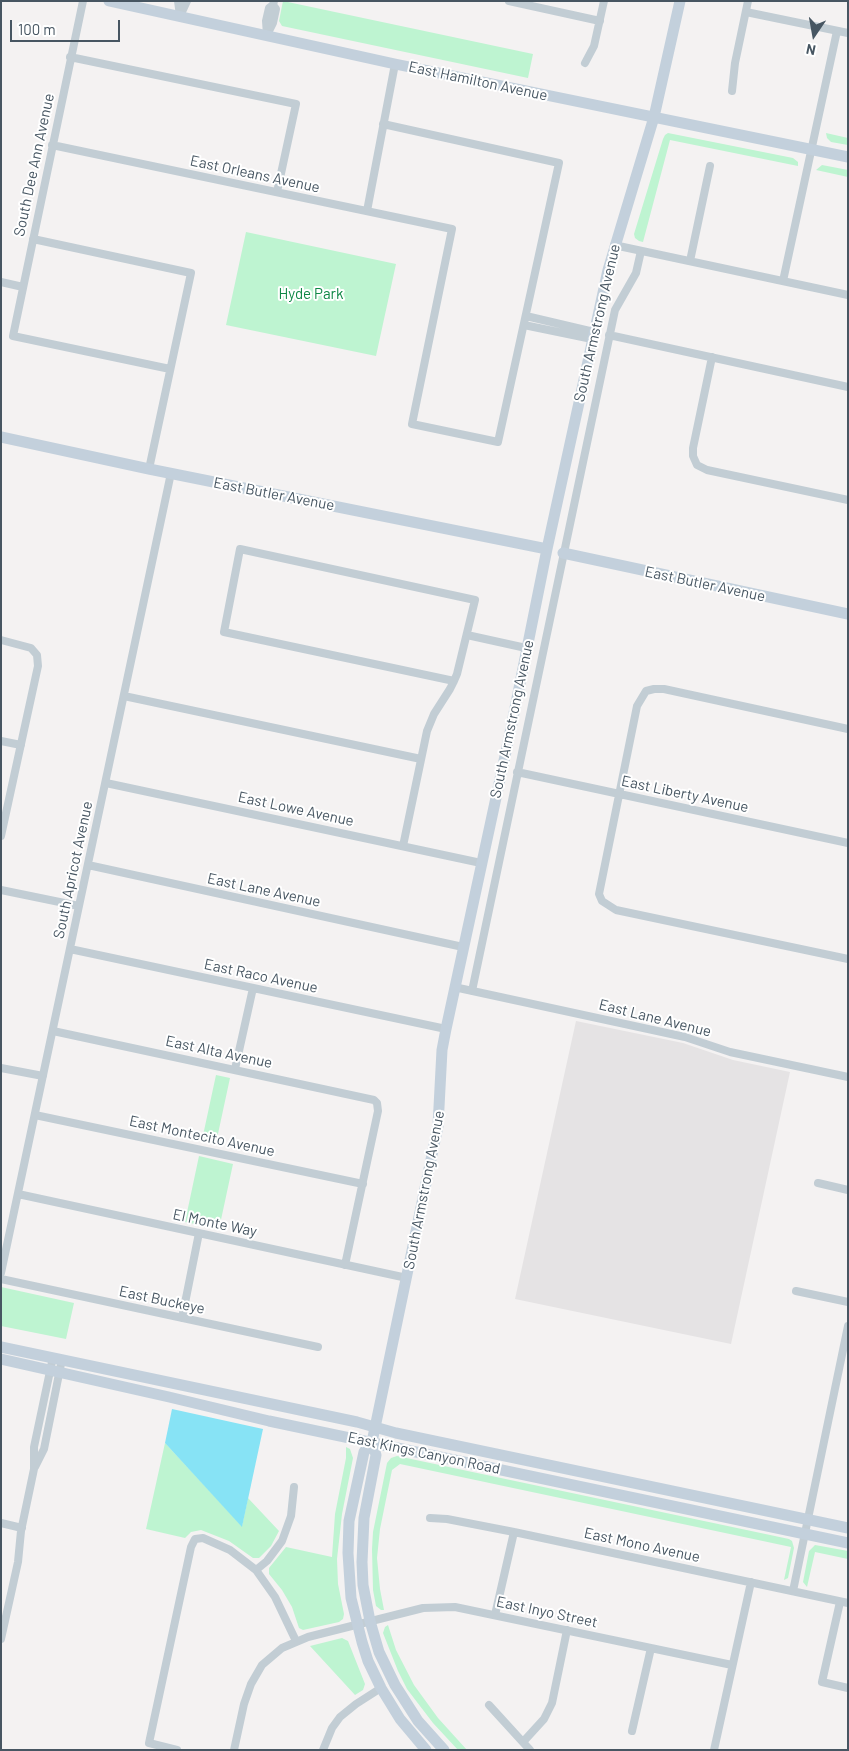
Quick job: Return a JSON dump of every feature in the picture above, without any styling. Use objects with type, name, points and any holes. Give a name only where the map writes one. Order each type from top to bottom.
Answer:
[{"type":"street","name":"South Dee Ann Avenue","points":[[83,1],[13,336],[170,369]]},
{"type":"street","name":"East Hamilton Avenue","points":[[109,1],[266,34],[395,64],[848,157]]},
{"type":"street","points":[[178,1],[180,16]]},
{"type":"street","points":[[180,16],[187,1]]},
{"type":"street","points":[[509,1],[600,21]]},
{"type":"street","points":[[585,64],[594,46],[604,1]]},
{"type":"street","name":"South Armstrong Avenue","points":[[372,1442],[438,1126],[442,1050],[454,987],[547,549],[614,245],[654,117],[680,1]]},
{"type":"street","points":[[732,91],[735,63],[748,1]]},
{"type":"street","points":[[266,34],[274,22],[276,9],[274,3]]},
{"type":"street","points":[[746,12],[848,33]]},
{"type":"street","points":[[783,281],[837,31]]},
{"type":"street","points":[[70,57],[296,104],[277,192]]},
{"type":"street","points":[[367,211],[395,64]]},
{"type":"street","points":[[383,124],[559,163],[524,325],[593,335]]},
{"type":"street","name":"East Orleans Avenue","points":[[52,145],[452,229],[412,424],[498,442],[524,325]]},
{"type":"street","points":[[690,261],[710,166]]},
{"type":"street","points":[[33,239],[191,274],[149,469]]},
{"type":"street","points":[[614,245],[848,295]]},
{"type":"street","name":"South Armstrong Avenue","points":[[472,991],[616,306],[636,273],[641,250]]},
{"type":"street","points":[[1,282],[23,287]]},
{"type":"street","points":[[526,316],[593,335]]},
{"type":"street","points":[[610,335],[848,387]]},
{"type":"street","points":[[712,357],[694,448],[695,461],[707,470],[848,500]]},
{"type":"street","name":"East Butler Avenue","points":[[1,437],[149,469],[547,549]]},
{"type":"street","name":"South Apricot Avenue","points":[[1,1273],[171,473]]},
{"type":"street","points":[[403,846],[430,722],[454,681],[468,635],[475,600],[240,549],[224,632],[454,681]]},
{"type":"street","name":"East Butler Avenue","points":[[563,554],[848,614]]},
{"type":"street","points":[[468,635],[526,648]]},
{"type":"street","points":[[1,640],[26,646],[35,651],[38,666],[1,836]]},
{"type":"street","points":[[848,729],[664,689],[654,689],[646,692],[637,706],[599,887],[602,901],[616,910],[848,959]]},
{"type":"street","points":[[124,696],[421,759]]},
{"type":"street","points":[[1,741],[21,745]]},
{"type":"street","name":"East Liberty Avenue","points":[[517,772],[848,843]]},
{"type":"street","name":"East Lowe Avenue","points":[[106,783],[481,863]]},
{"type":"street","name":"East Lane Avenue","points":[[88,865],[463,947]]},
{"type":"street","points":[[1,890],[79,906]]},
{"type":"street","name":"East Raco Avenue","points":[[70,949],[446,1029]]},
{"type":"street","name":"East Lane Avenue","points":[[454,987],[685,1037],[730,1052],[848,1077]]},
{"type":"street","points":[[235,1069],[253,988]]},
{"type":"street","name":"East Alta Avenue","points":[[53,1031],[368,1098],[378,1104],[378,1111],[363,1184]]},
{"type":"street","points":[[1,1068],[43,1076]]},
{"type":"street","name":"East Montecito Avenue","points":[[35,1114],[363,1184]]},
{"type":"street","points":[[818,1183],[848,1190]]},
{"type":"street","points":[[345,1265],[363,1184]]},
{"type":"street","name":"El Monte Way","points":[[18,1194],[407,1278]]},
{"type":"street","points":[[182,1318],[199,1233]]},
{"type":"street","name":"East Buckeye","points":[[1,1280],[318,1346]]},
{"type":"street","points":[[796,1291],[848,1302]]},
{"type":"street","points":[[793,1591],[848,1326]]},
{"type":"street","name":"East Kings Canyon Road","points":[[1,1346],[848,1528]]},
{"type":"street","points":[[2,1635],[18,1562],[22,1528],[34,1469],[34,1447],[58,1358]]},
{"type":"street","name":"East Kings Canyon Road","points":[[1,1359],[269,1421],[848,1543]]},
{"type":"street","points":[[372,1442],[376,1454],[364,1518],[362,1562],[363,1585],[370,1622],[379,1652],[395,1685],[418,1720],[444,1750]]},
{"type":"street","points":[[372,1442],[364,1452],[352,1504],[348,1530],[349,1581],[357,1625],[368,1662],[400,1719],[426,1750]]},
{"type":"street","points":[[256,1570],[267,1561],[282,1541],[291,1516],[294,1487]]},
{"type":"street","name":"East Mono Avenue","points":[[430,1518],[447,1519],[514,1532],[844,1602]]},
{"type":"street","points":[[1,1523],[22,1528]]},
{"type":"street","points":[[495,1615],[514,1532]]},
{"type":"street","points":[[177,1750],[149,1744],[189,1556],[195,1540],[203,1538],[224,1546],[256,1570],[276,1597],[296,1641]]},
{"type":"street","points":[[714,1750],[751,1582]]},
{"type":"street","points":[[844,1602],[822,1682],[848,1688]]},
{"type":"street","name":"East Inyo Street","points":[[234,1750],[247,1693],[255,1675],[282,1648],[296,1641],[423,1608],[455,1607],[732,1665]]},
{"type":"street","points":[[523,1742],[544,1719],[552,1703],[566,1630]]},
{"type":"street","points":[[632,1731],[651,1648]]},
{"type":"street","points":[[323,1750],[332,1728],[340,1717],[381,1688]]},
{"type":"street","points":[[488,1705],[530,1750]]},
{"type":"shaded area","points":[[576,1021],[683,1043],[733,1060],[790,1072],[731,1344],[515,1299]]},
{"type":"green space","points":[[283,1],[533,54],[528,78],[282,26],[279,21]]},
{"type":"green space","points":[[668,133],[793,158],[798,162],[798,166],[670,140],[643,242],[639,241],[635,238],[634,234],[663,139]]},
{"type":"green space","points":[[826,133],[848,138],[848,145],[831,142],[827,138]]},
{"type":"green space","points":[[822,165],[848,170],[848,177],[816,170]]},
{"type":"green space","name":"Hyde Park","points":[[246,232],[396,264],[376,356],[226,325]]},
{"type":"green space","points":[[216,1075],[230,1078],[216,1143],[202,1140]]},
{"type":"green space","points":[[199,1156],[233,1164],[219,1229],[185,1222]]},
{"type":"green space","points":[[1,1287],[74,1303],[66,1339],[1,1326]]},
{"type":"green space","points":[[165,1443],[242,1526],[248,1498],[279,1531],[271,1546],[259,1558],[253,1558],[229,1541],[201,1530],[191,1532],[185,1538],[146,1529]]},
{"type":"green space","points":[[346,1447],[350,1449],[353,1458],[342,1514],[337,1559],[343,1619],[339,1622],[303,1630],[299,1628],[292,1607],[282,1590],[269,1574],[269,1568],[286,1547],[332,1557],[335,1514],[346,1458]]},
{"type":"green space","points":[[397,1456],[789,1539],[792,1541],[794,1548],[788,1578],[784,1580],[791,1547],[400,1464],[392,1470],[380,1529],[377,1558],[384,1610],[381,1610],[376,1606],[373,1590],[373,1532],[387,1463],[391,1458]]},
{"type":"green space","points":[[815,1545],[848,1551],[848,1559],[815,1552],[807,1587],[803,1582],[809,1551]]},
{"type":"green space","points":[[388,1625],[396,1650],[414,1685],[438,1718],[467,1750],[458,1750],[433,1723],[407,1689],[383,1633]]},
{"type":"green space","points":[[342,1638],[348,1641],[365,1684],[363,1690],[355,1695],[310,1646]]},
{"type":"water","points":[[172,1409],[263,1429],[242,1527],[165,1443]]}]
